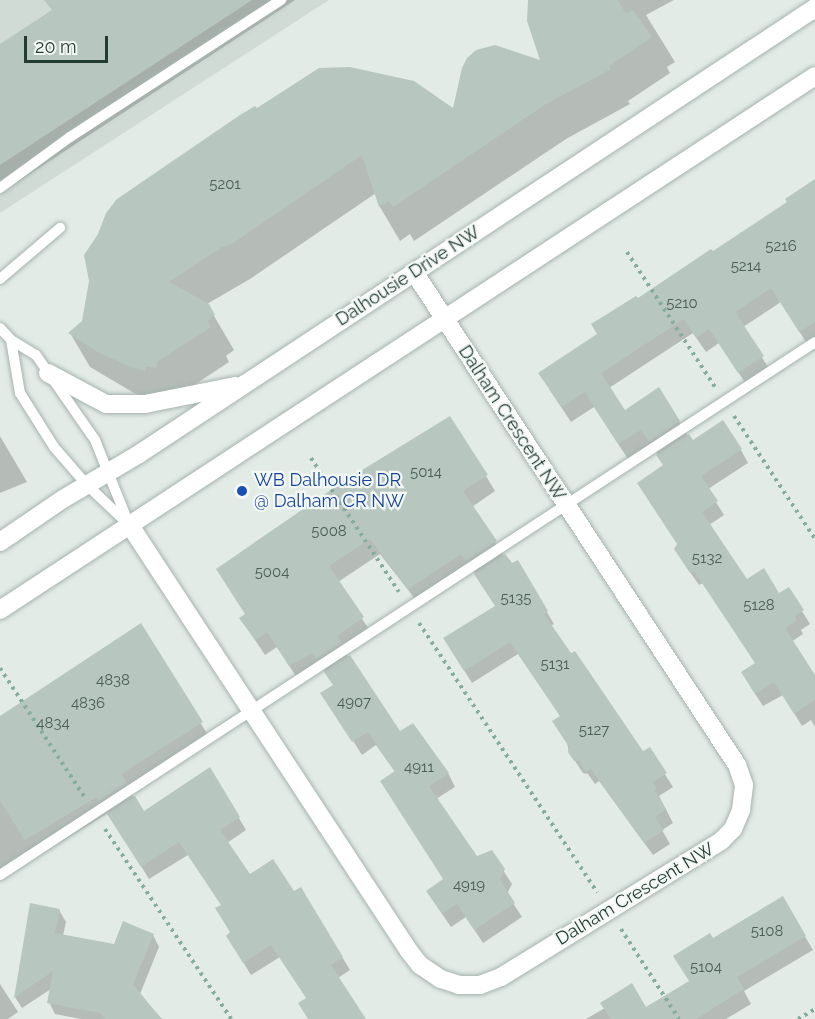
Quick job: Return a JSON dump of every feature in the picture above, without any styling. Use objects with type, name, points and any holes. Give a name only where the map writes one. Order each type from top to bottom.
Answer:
[{"type":"street","name":"Dalhousie Drive NW","points":[[0,542],[86,484],[243,385],[815,8]]},
{"type":"street","points":[[0,610],[815,76]]},
{"type":"street","name":"Dalham Crescent NW","points":[[129,524],[409,951],[420,965],[441,980],[459,985],[480,985],[491,981],[721,841],[733,829],[737,820],[744,785],[737,765],[414,272]]},
{"type":"street","points":[[48,373],[106,404],[145,404],[243,385]]},
{"type":"lane","points":[[0,188],[70,137],[281,0]]},
{"type":"lane","points":[[0,279],[60,228]]},
{"type":"lane","points":[[0,327],[11,340],[36,355],[95,440],[129,524]]},
{"type":"lane","points":[[11,340],[20,393],[62,458],[129,524]]},
{"type":"lane","points":[[0,875],[815,342]]},
{"type":"path","points":[[311,458],[679,1019]]},
{"type":"path","points":[[0,668],[231,1019]]},
{"type":"path","points":[[798,1019],[815,1009]]},
{"type":"shaded area","points":[[0,0],[329,0],[0,213]]},
{"type":"building","points":[[44,0],[252,0],[0,165],[0,44],[52,10]]},
{"type":"building","points":[[528,0],[618,0],[626,14],[633,10],[652,37],[609,66],[611,69],[546,104],[393,207],[389,201],[379,207],[362,155],[230,245],[222,247],[169,282],[209,304],[215,315],[207,321],[211,327],[158,361],[156,368],[146,366],[145,371],[129,366],[98,352],[68,333],[82,321],[89,281],[84,255],[98,234],[106,213],[117,199],[240,115],[255,106],[257,108],[319,68],[350,67],[414,81],[453,108],[462,68],[467,58],[476,50],[495,45],[540,60],[527,21]]},
{"type":"building","points":[[815,179],[815,322],[799,332],[771,288],[735,312],[764,356],[738,373],[709,329],[696,338],[684,319],[601,373],[625,410],[659,387],[680,421],[649,442],[641,430],[618,444],[585,392],[562,407],[538,373],[597,334],[591,324],[636,296],[638,298],[711,249],[713,251],[787,202],[785,199]]},
{"type":"building","points":[[450,416],[488,475],[463,491],[497,541],[466,561],[461,554],[408,589],[370,539],[329,566],[364,617],[337,636],[342,643],[316,659],[312,653],[289,666],[267,632],[255,640],[239,618],[245,614],[216,569],[341,483]]},
{"type":"building","points":[[723,420],[742,449],[701,476],[718,501],[702,512],[747,579],[764,568],[779,593],[789,587],[804,610],[795,616],[797,620],[785,628],[815,675],[815,700],[794,714],[774,682],[755,694],[741,672],[755,663],[694,571],[690,573],[674,549],[677,544],[637,483],[663,465],[656,455],[689,434],[693,440]]},
{"type":"building","points":[[505,554],[512,563],[518,560],[548,611],[544,614],[571,653],[575,651],[643,751],[650,747],[667,773],[653,782],[657,789],[654,790],[666,809],[655,817],[664,830],[644,843],[591,769],[586,772],[579,761],[574,761],[568,752],[569,747],[552,721],[560,716],[510,642],[464,671],[443,638],[495,606],[474,574]]},
{"type":"building","points":[[141,623],[203,722],[121,774],[127,783],[99,801],[97,797],[25,840],[0,801],[0,716]]},
{"type":"building","points":[[350,655],[400,731],[413,723],[449,773],[429,786],[477,856],[492,850],[505,869],[500,880],[515,903],[474,930],[457,904],[442,914],[426,891],[443,879],[380,781],[395,771],[368,732],[352,742],[320,693],[333,685],[324,672]]},
{"type":"building","points":[[210,767],[240,817],[220,830],[250,874],[273,859],[294,891],[301,887],[343,957],[331,965],[366,1019],[308,1019],[298,1003],[306,998],[271,945],[243,963],[226,936],[230,932],[215,908],[221,905],[179,842],[141,867],[107,814],[135,796],[144,811]]},
{"type":"building","points":[[783,896],[806,936],[737,977],[744,989],[696,1019],[611,1019],[600,1003],[632,983],[646,1007],[689,981],[673,956],[710,933],[713,938]]},
{"type":"building","points":[[30,903],[60,909],[55,933],[114,944],[123,921],[154,934],[133,984],[161,1019],[105,1019],[100,1013],[47,1003],[53,971],[14,998]]},
{"type":"place","name":"WB Dalhousie DR @ Dalham CR NW","points":[[242,491]]}]
